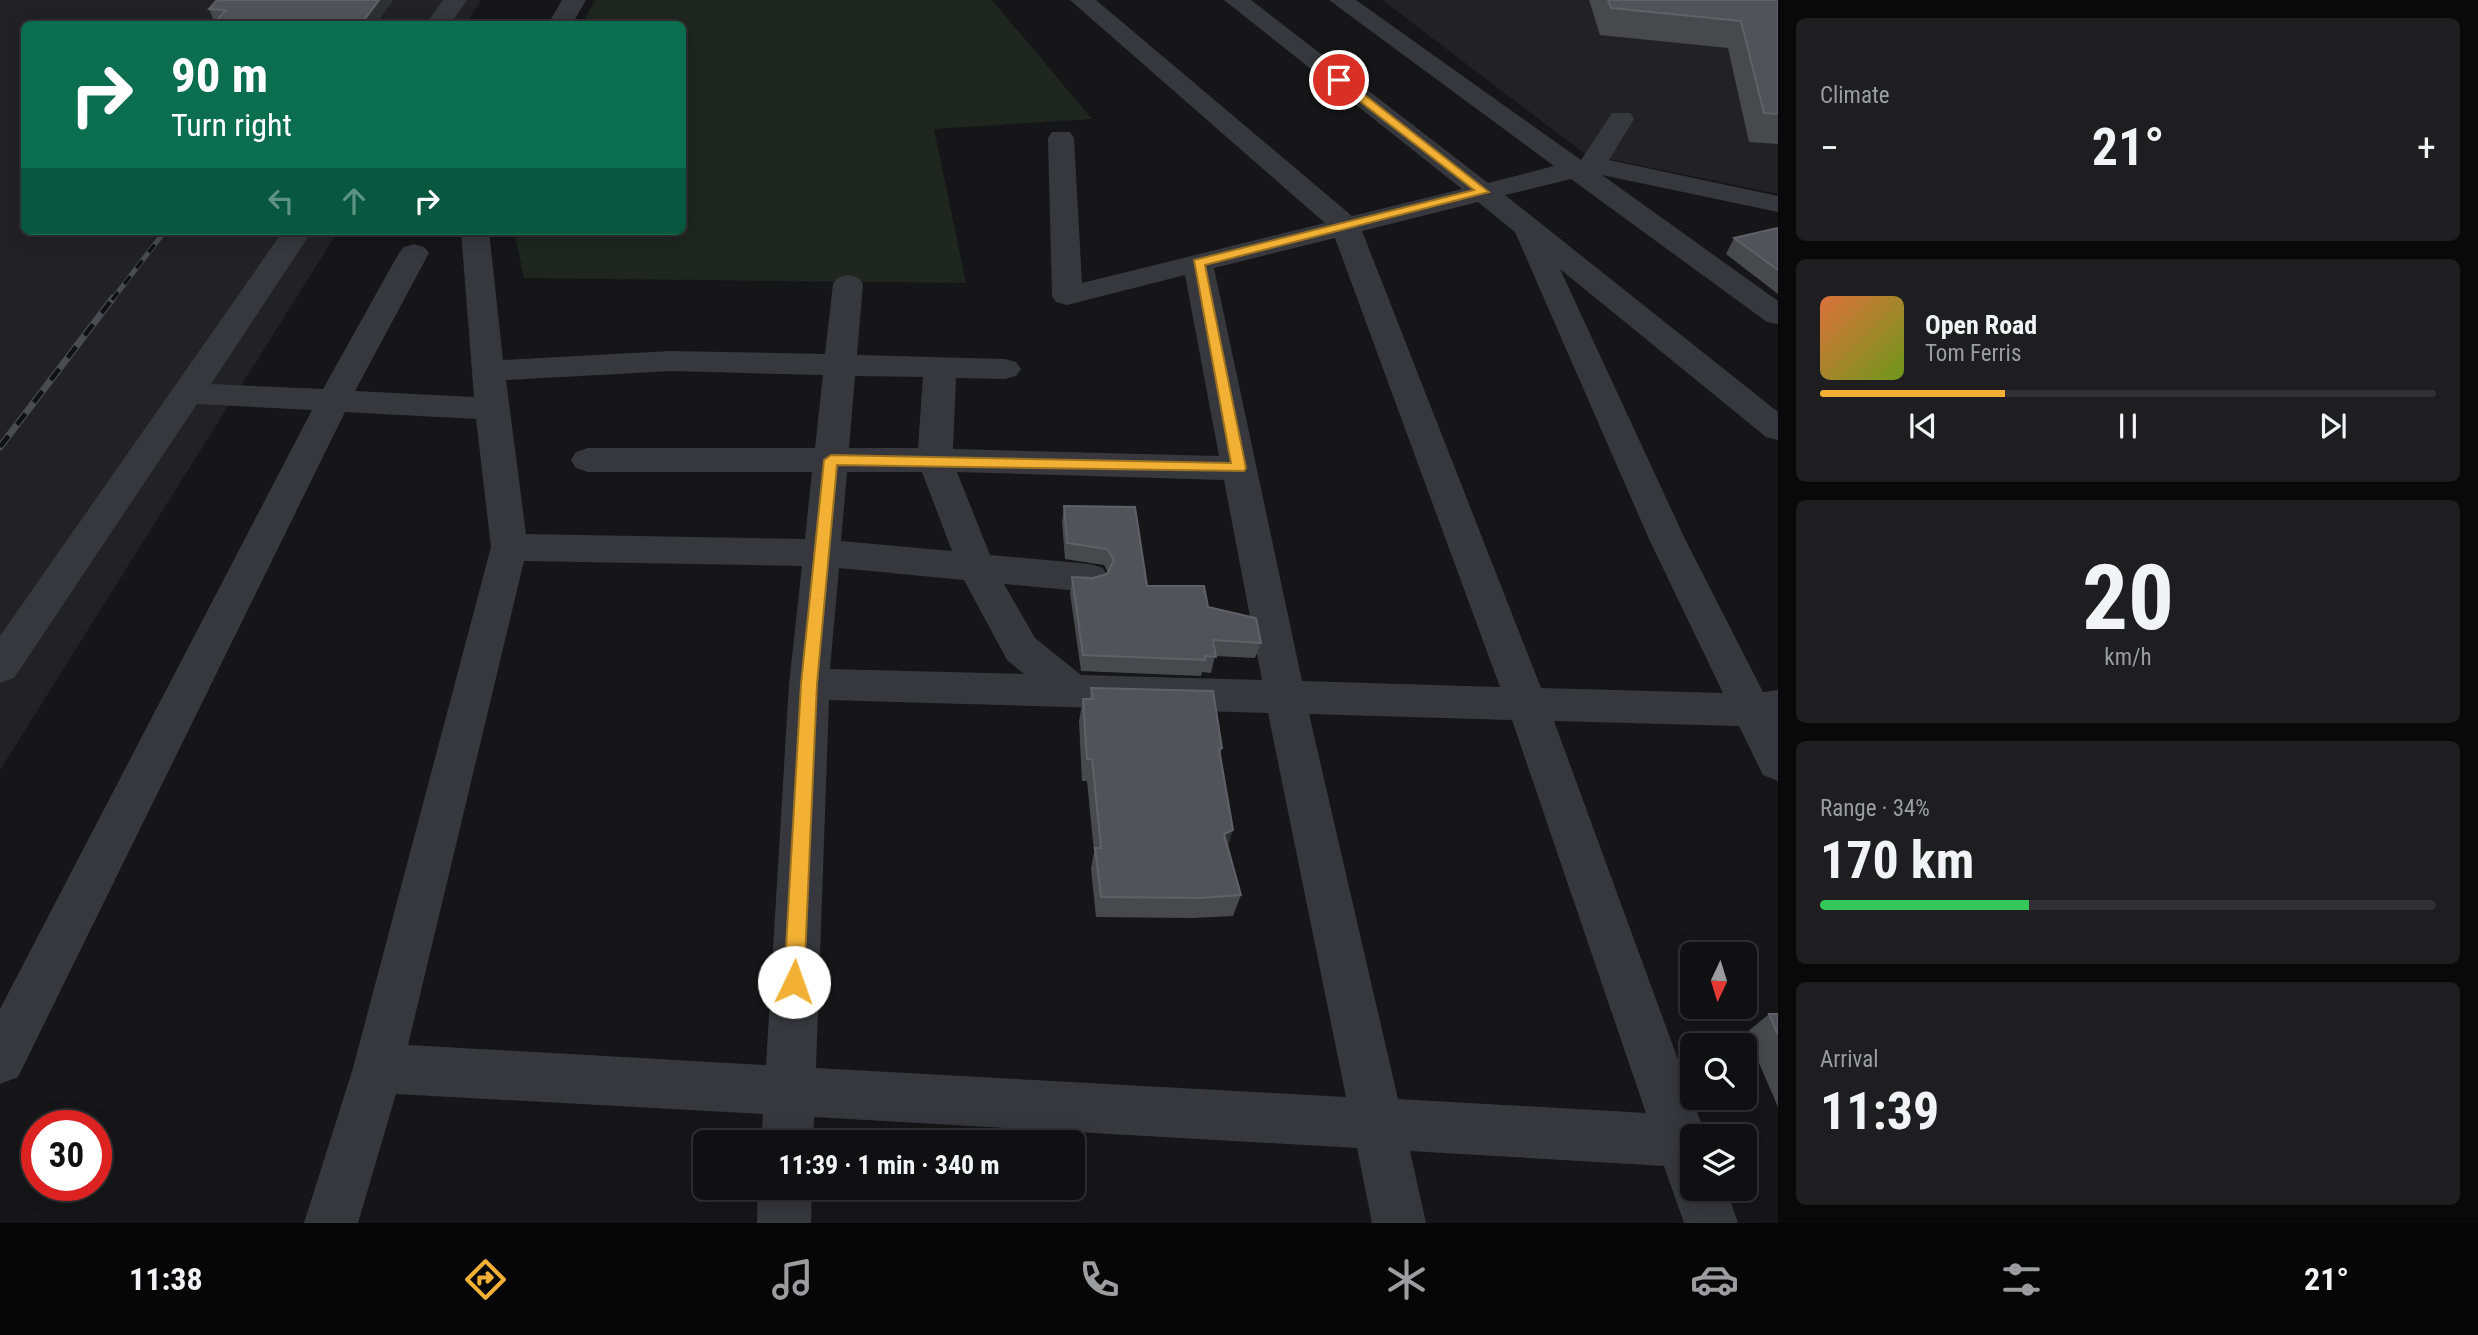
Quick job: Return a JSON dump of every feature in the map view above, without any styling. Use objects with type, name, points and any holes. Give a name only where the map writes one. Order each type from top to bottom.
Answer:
[{"type":"street","points":[[440,21],[455,0]]},
{"type":"street","points":[[562,21],[574,0]]},
{"type":"street","points":[[1082,0],[1345,225],[1527,704],[1680,1135]]},
{"type":"street","points":[[1236,0],[1525,225],[1778,429]]},
{"type":"street","points":[[1341,0],[1585,167],[1778,316]]},
{"type":"street","points":[[1585,167],[1621,119]]},
{"type":"street","points":[[1061,138],[1067,296],[1585,167],[1778,204]]},
{"type":"street","points":[[1525,225],[1667,539],[1765,708],[1778,764]]},
{"type":"street","points":[[0,667],[295,235]]},
{"type":"street","points":[[331,1223],[378,1068],[509,547],[475,235]]},
{"type":"street","points":[[0,1060],[334,400],[414,253]]},
{"type":"street","points":[[1198,263],[1285,697],[1399,1223]]},
{"type":"street","points":[[788,1130],[809,684],[848,284]]},
{"type":"street","points":[[188,393],[334,400],[490,390],[671,361],[1006,369]]},
{"type":"street","points":[[940,368],[935,460],[976,567],[1021,649],[1072,691]]},
{"type":"street","points":[[588,460],[935,460],[1239,468]]},
{"type":"street","points":[[509,547],[822,553],[1090,578]]},
{"type":"street","points":[[809,684],[1765,708]]},
{"type":"street","points":[[378,1068],[1379,1124],[1680,1165]]},
{"type":"street","points":[[784,1223],[785,1200]]},
{"type":"street","points":[[1703,1201],[1711,1223]]},
{"type":"shaded area","points":[[0,0],[481,0],[468,21],[21,21],[21,235],[335,235],[0,770]]},
{"type":"shaded area","points":[[596,0],[992,0],[1092,119],[934,129],[966,283],[524,278],[515,235],[686,235],[686,21],[583,21]]},
{"type":"shaded area","points":[[1382,0],[1703,0],[1778,9],[1778,194],[1585,154]]},
{"type":"building","points":[[217,0],[379,0],[363,21],[216,21],[226,10],[209,9]]},
{"type":"building","points":[[1608,0],[1778,0],[1778,114],[1764,113],[1741,21],[1611,8]]},
{"type":"building","points":[[1777,228],[1778,270],[1734,238]]},
{"type":"building","points":[[1064,506],[1135,507],[1147,586],[1204,586],[1208,607],[1256,618],[1261,643],[1213,640],[1216,657],[1205,656],[1205,660],[1083,655],[1072,577],[1093,578],[1107,574],[1114,560],[1107,549],[1067,543]]},
{"type":"building","points":[[1091,688],[1213,691],[1222,748],[1219,749],[1233,830],[1224,834],[1241,895],[1201,898],[1101,897],[1095,848],[1101,848],[1092,759],[1087,759],[1083,699],[1093,699]]},
{"type":"building","points":[[1769,1014],[1778,1014],[1778,1035]]},
{"type":"railway","points":[[112,300],[162,235]]},
{"type":"railway","points":[[0,447],[113,298]]},
{"type":"route","points":[[794,982],[809,684],[831,460],[1239,468],[1198,263],[1483,192],[1339,80]]}]
